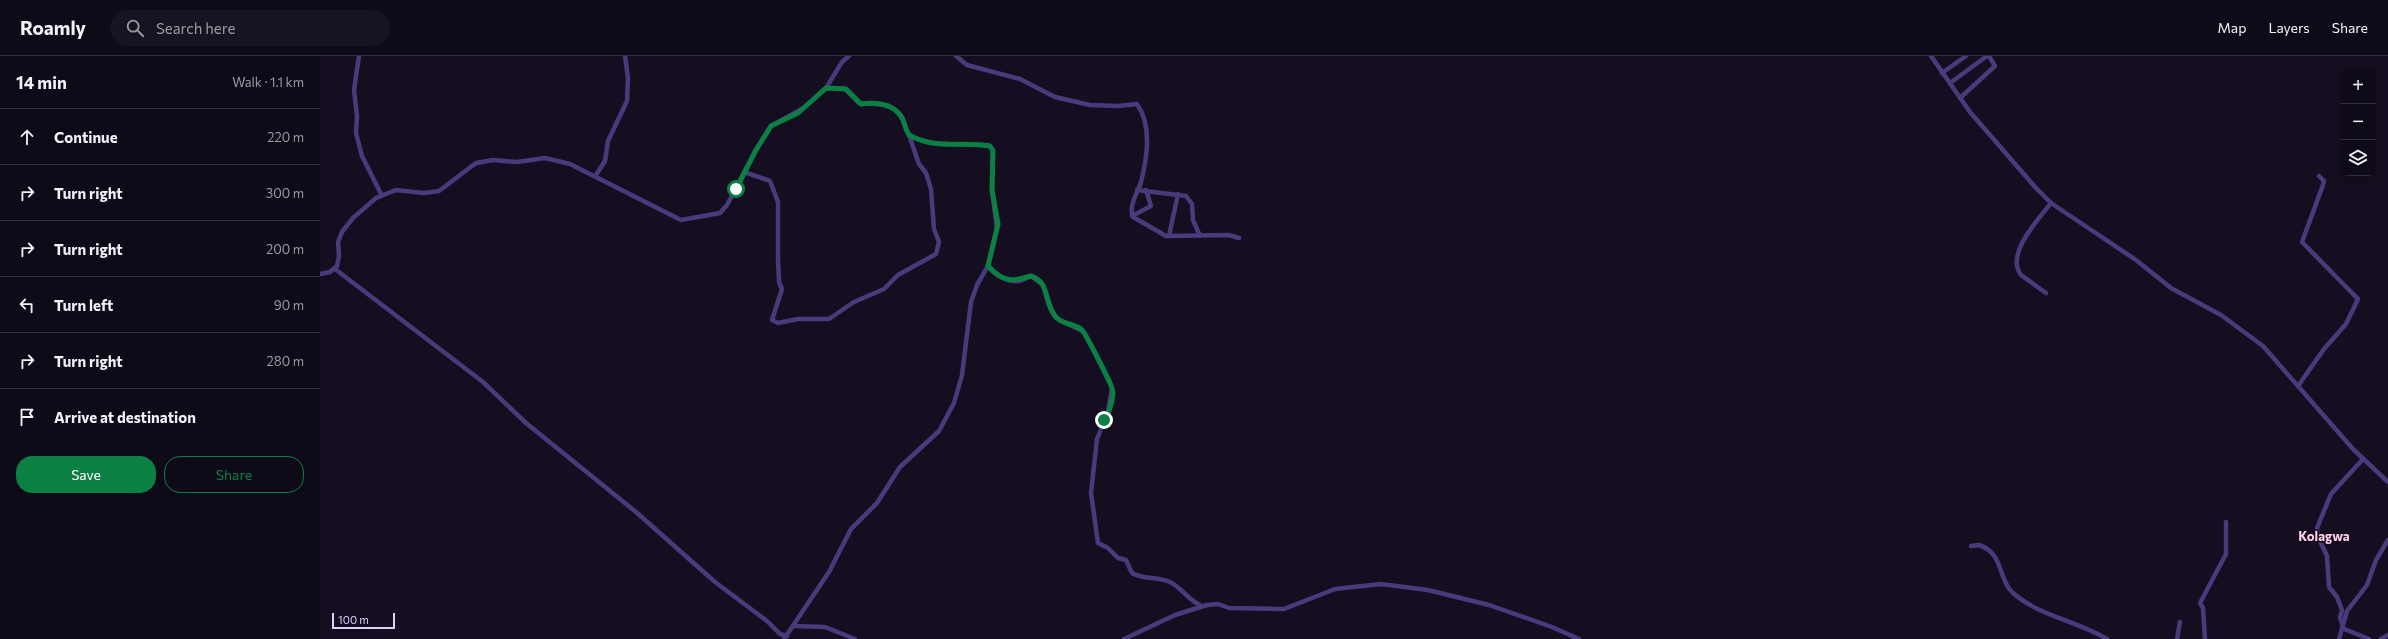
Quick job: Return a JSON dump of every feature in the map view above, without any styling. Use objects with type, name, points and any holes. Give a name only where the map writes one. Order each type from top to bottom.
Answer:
[{"type":"street","points":[[359,56],[354,90],[357,116],[356,133],[362,156],[381,194]]},
{"type":"street","points":[[596,175],[605,161],[608,141],[627,101],[628,78],[625,56]]},
{"type":"street","points":[[320,274],[335,269],[339,259],[338,242],[342,232],[367,205],[381,194],[396,190],[424,194],[439,191],[476,163],[493,160],[517,162],[534,158],[551,158],[570,164],[596,175],[683,220],[722,211],[771,126],[798,113],[826,88],[842,62],[849,56]]},
{"type":"street","points":[[956,56],[967,65],[1020,79],[1055,97],[1090,105],[1118,106],[1137,104],[1148,133],[1143,170],[1132,216]]},
{"type":"street","points":[[1931,56],[1960,98],[2032,184],[2051,203],[2136,260],[2171,288],[2220,315],[2247,333],[2266,349],[2363,459],[2388,482]]},
{"type":"street","points":[[1942,73],[1966,56]]},
{"type":"street","points":[[1950,83],[1988,56],[1996,66],[1960,98]]},
{"type":"street","points":[[744,172],[770,181],[778,200],[779,282],[782,291],[772,320],[778,323],[798,319],[826,320],[865,296],[884,289],[898,275],[932,257],[938,251],[939,242],[934,229],[931,189],[926,173],[919,164],[909,135],[900,116],[888,106],[871,102],[861,104],[846,89],[826,88]]},
{"type":"street","points":[[335,269],[483,382],[526,423],[636,512],[715,582],[767,621],[785,637],[794,626],[831,568],[851,529],[877,503],[900,467],[943,425],[961,381],[971,302],[977,285],[988,266],[998,224],[992,190],[991,148],[962,143],[950,146],[929,144],[909,135]]},
{"type":"street","points":[[2298,386],[2324,349],[2346,324],[2357,303],[2354,293],[2302,242],[2312,218],[2324,181],[2319,176]]},
{"type":"street","points":[[1137,190],[1186,196],[1191,202],[1193,220],[1200,236]]},
{"type":"street","points":[[1132,216],[1150,206],[1146,190]]},
{"type":"street","points":[[1169,236],[1178,194]]},
{"type":"street","points":[[2046,293],[2021,275],[2018,268],[2017,256],[2024,240],[2051,203]]},
{"type":"street","points":[[1132,216],[1151,229],[1169,236],[1233,235],[1239,238]]},
{"type":"street","points":[[988,266],[997,274],[1009,280],[1018,281],[1031,276],[1042,282],[1052,312],[1060,321],[1084,332],[1112,387],[1112,395],[1107,415],[1097,439],[1091,493],[1098,543],[1108,548],[1118,558],[1126,560],[1132,572],[1142,577],[1154,577],[1171,583],[1190,596],[1196,604],[1202,606]]},
{"type":"street","points":[[2363,459],[2331,494],[2321,514],[2317,528],[2318,537],[2327,556],[2329,587],[2337,597],[2342,610],[2340,618],[2343,627],[2369,639]]},
{"type":"street","points":[[2205,639],[2203,608],[2200,603],[2226,554],[2226,522]]},
{"type":"street","points":[[2339,639],[2347,611],[2366,585],[2376,560],[2388,540]]},
{"type":"street","points":[[1971,546],[1980,545],[1989,550],[2000,563],[2009,589],[2019,598],[2069,622],[2089,628],[2107,639]]},
{"type":"street","points":[[1124,639],[1175,615],[1202,606],[1213,604],[1229,608],[1284,609],[1335,588],[1393,585],[1428,590],[1488,605],[1558,629],[1579,639]]},
{"type":"street","points":[[2177,639],[2180,622]]},
{"type":"street","points":[[794,626],[825,627],[855,639]]},
{"type":"street","points":[[2381,639],[2388,635]]},
{"type":"district","name":"Kolagwa","points":[[2324,536]]},
{"type":"route","points":[[736,189],[756,150],[771,126],[774,123],[798,113],[826,88],[846,89],[851,96],[861,104],[871,102],[888,106],[898,113],[909,135],[929,144],[950,146],[962,143],[972,146],[990,146],[993,151],[991,169],[992,190],[998,224],[988,266],[997,274],[1009,280],[1021,281],[1031,276],[1042,282],[1049,305],[1056,318],[1064,323],[1081,329],[1084,332],[1113,391],[1107,415],[1104,420]]}]
